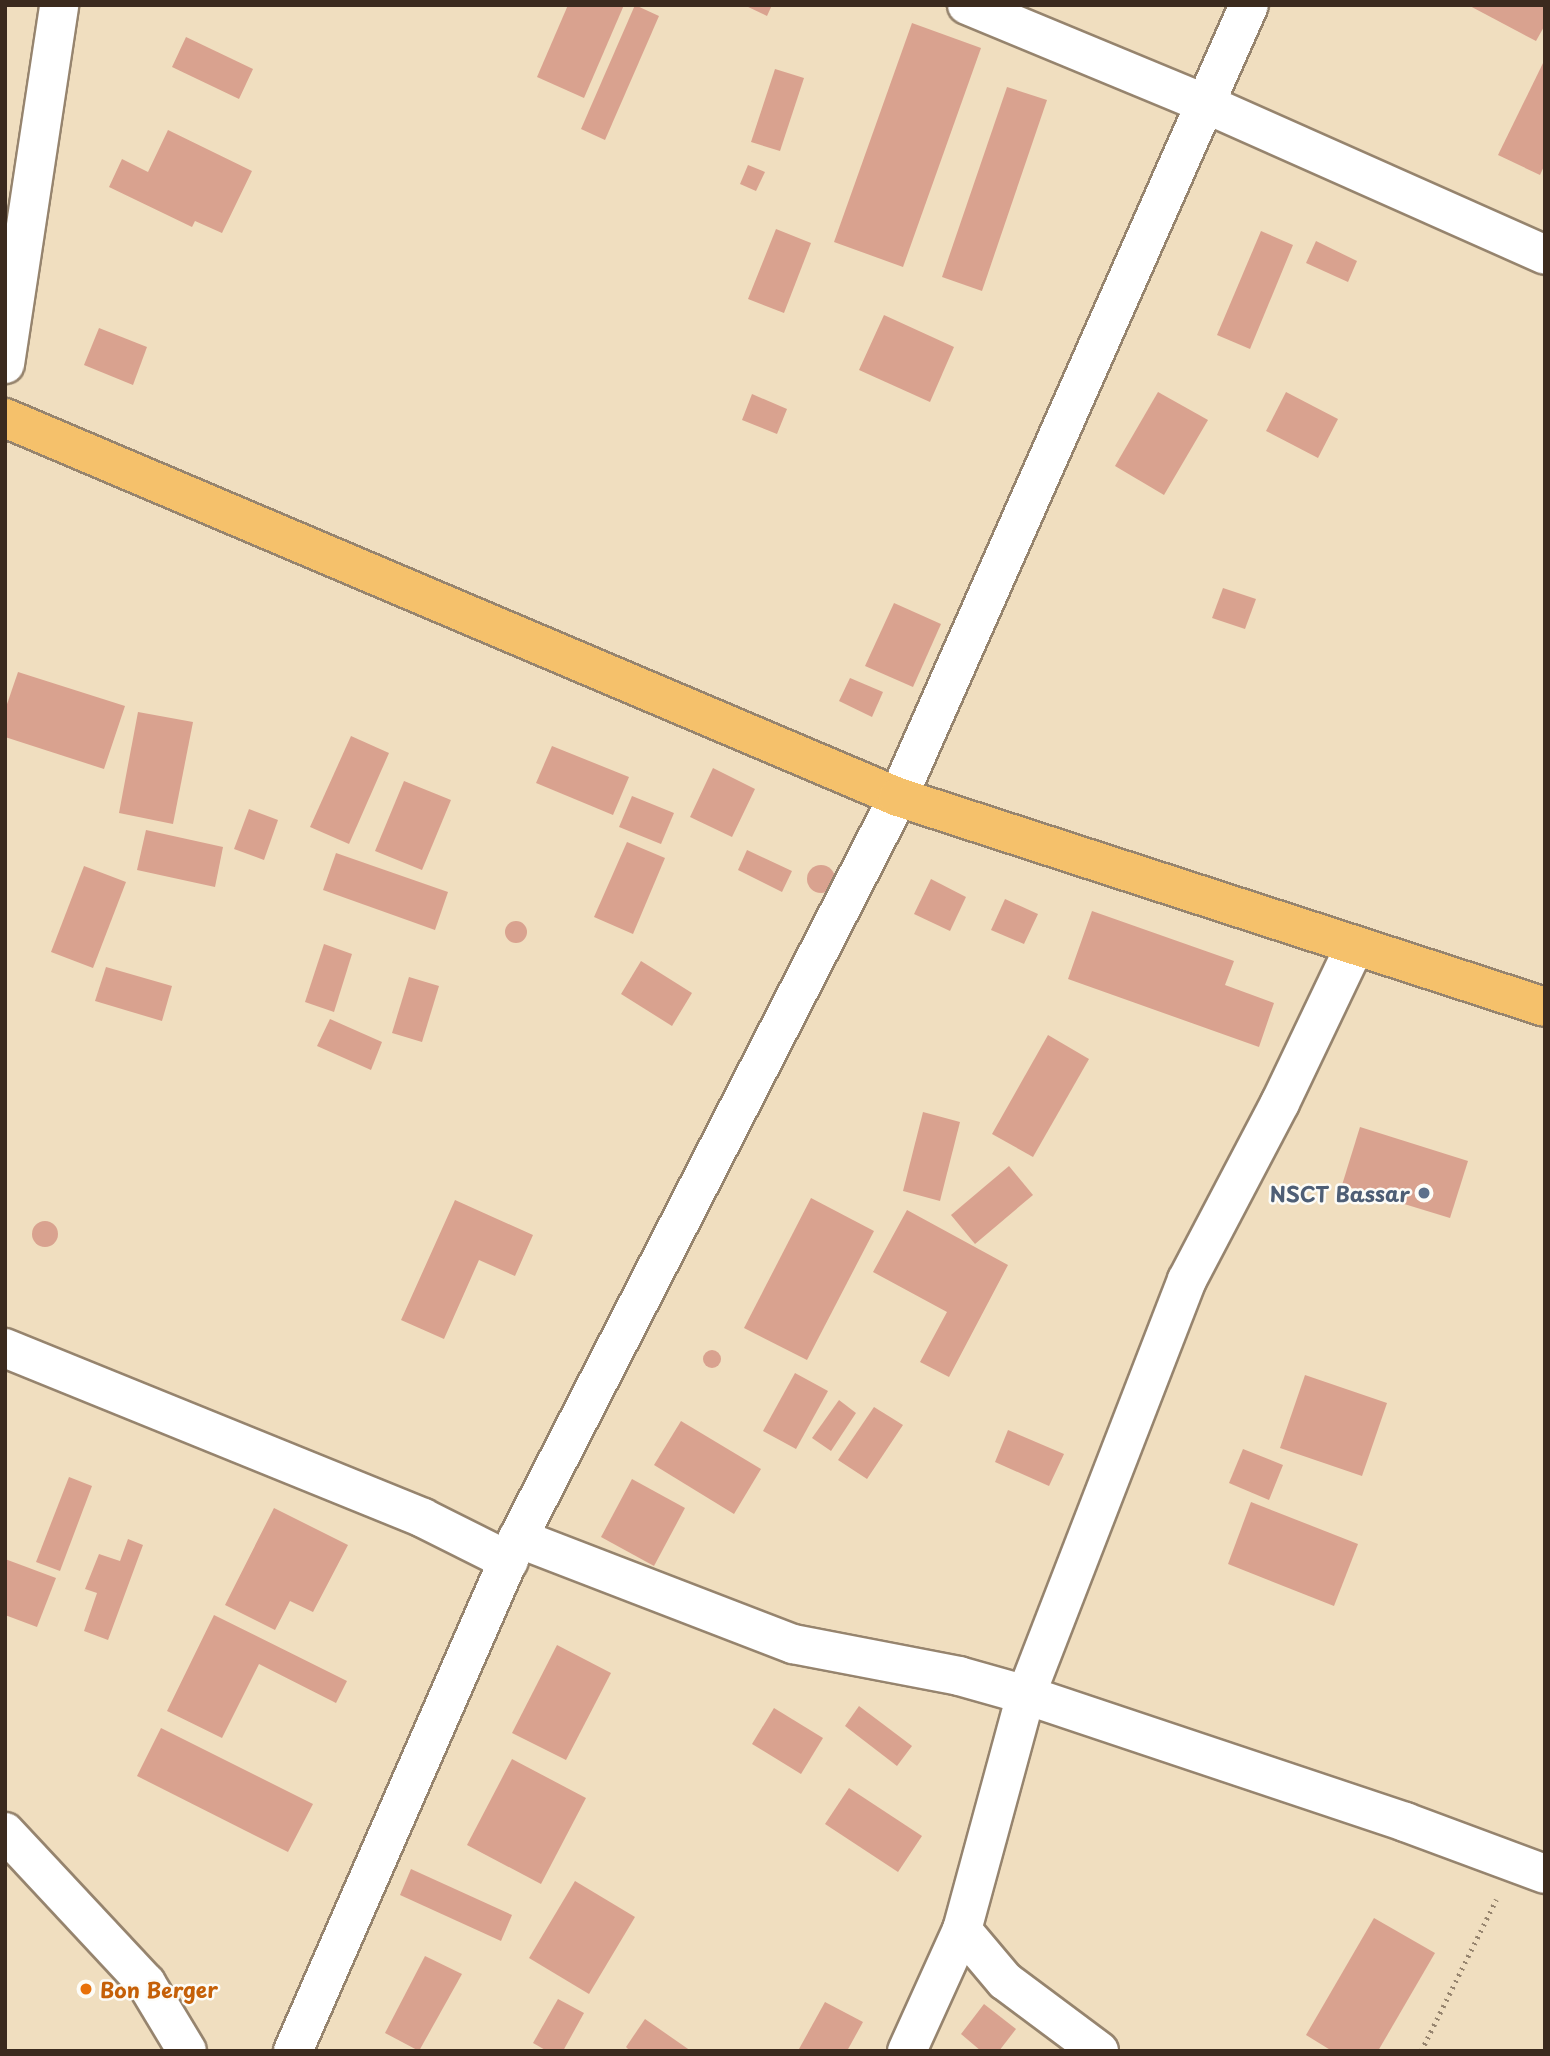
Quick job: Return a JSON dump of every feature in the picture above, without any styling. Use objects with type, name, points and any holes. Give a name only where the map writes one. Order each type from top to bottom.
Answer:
[{"type":"main road","points":[[5,418],[898,797],[1354,948],[1545,1007]]},
{"type":"street","points":[[5,363],[59,5]]},
{"type":"street","points":[[967,5],[1203,103],[1545,254]]},
{"type":"street","points":[[293,2051],[514,1549],[898,797],[1203,103],[1249,5]]},
{"type":"street","points":[[907,2051],[962,1930],[1026,1695],[1187,1280],[1280,1103],[1354,948]]},
{"type":"street","points":[[5,1348],[423,1518],[793,1644],[958,1676],[1026,1695],[1405,1822],[1535,1871]]},
{"type":"street","points":[[5,1832],[146,1983],[187,2051]]},
{"type":"street","points":[[962,1930],[1005,1981],[1099,2051]]},
{"type":"path","points":[[1421,2051],[1494,1902],[1535,1871]]},
{"type":"building","points":[[568,5],[624,5],[584,98],[537,77]]},
{"type":"building","points":[[635,5],[659,16],[605,140],[581,129]]},
{"type":"building","points":[[744,5],[772,5],[767,16]]},
{"type":"building","points":[[1468,5],[1545,5],[1545,25],[1536,41]]},
{"type":"building","points":[[912,23],[981,48],[903,267],[834,242]]},
{"type":"building","points":[[186,37],[253,69],[239,99],[172,67]]},
{"type":"building","points":[[1545,59],[1545,164],[1540,175],[1498,155]]},
{"type":"building","points":[[775,69],[804,78],[780,151],[751,142]]},
{"type":"building","points":[[1007,87],[1047,100],[982,291],[942,277]]},
{"type":"building","points":[[168,130],[252,171],[222,233],[195,221],[192,227],[109,187],[122,159],[148,172]]},
{"type":"building","points":[[748,165],[765,172],[756,191],[740,184]]},
{"type":"building","points":[[776,229],[811,243],[784,313],[748,299]]},
{"type":"building","points":[[1261,231],[1293,245],[1250,349],[1217,335]]},
{"type":"building","points":[[1316,241],[1357,261],[1348,282],[1306,263]]},
{"type":"building","points":[[884,315],[954,347],[930,402],[859,370]]},
{"type":"building","points":[[99,328],[147,347],[133,385],[84,365]]},
{"type":"building","points":[[1158,392],[1208,420],[1164,495],[1115,466]]},
{"type":"building","points":[[1286,392],[1338,419],[1318,458],[1266,431]]},
{"type":"building","points":[[752,394],[787,409],[777,434],[742,420]]},
{"type":"building","points":[[1223,588],[1256,599],[1245,629],[1212,618]]},
{"type":"building","points":[[894,603],[941,624],[913,687],[865,666]]},
{"type":"building","points":[[18,672],[125,706],[104,769],[5,737],[5,710]]},
{"type":"building","points":[[850,678],[883,692],[872,717],[839,701]]},
{"type":"building","points":[[138,712],[193,722],[173,824],[119,813]]},
{"type":"building","points":[[351,736],[389,753],[349,844],[310,827]]},
{"type":"building","points":[[552,746],[629,777],[613,815],[536,783]]},
{"type":"building","points":[[713,768],[755,789],[732,837],[690,817]]},
{"type":"building","points":[[404,781],[451,800],[422,870],[375,851]]},
{"type":"building","points":[[632,796],[674,813],[661,844],[619,827]]},
{"type":"building","points":[[249,809],[278,820],[264,860],[234,849]]},
{"type":"building","points":[[146,830],[223,847],[215,887],[137,870]]},
{"type":"building","points":[[627,842],[665,858],[633,934],[594,917]]},
{"type":"building","points":[[747,850],[792,871],[782,892],[738,870]]},
{"type":"building","points":[[336,853],[448,892],[435,930],[323,890]]},
{"type":"building","points":[[821,865],[831,869],[835,879],[831,889],[821,893],[811,889],[807,879],[811,869]]},
{"type":"building","points":[[84,866],[126,882],[93,968],[51,952]]},
{"type":"building","points":[[931,879],[966,897],[950,931],[914,914]]},
{"type":"building","points":[[1005,899],[1038,914],[1024,944],[991,930]]},
{"type":"building","points":[[1092,911],[1234,961],[1225,985],[1274,1003],[1259,1047],[1068,979]]},
{"type":"building","points":[[512,921],[520,921],[527,928],[527,936],[520,943],[512,943],[505,936],[505,928]]},
{"type":"building","points":[[324,944],[352,954],[334,1012],[305,1002]]},
{"type":"building","points":[[641,961],[692,993],[672,1026],[621,994]]},
{"type":"building","points":[[106,967],[172,986],[162,1021],[95,1001]]},
{"type":"building","points":[[409,977],[439,986],[422,1042],[392,1033]]},
{"type":"building","points":[[330,1019],[382,1042],[371,1070],[317,1046]]},
{"type":"building","points":[[1048,1035],[1089,1059],[1033,1157],[992,1134]]},
{"type":"building","points":[[923,1112],[960,1122],[940,1201],[903,1191]]},
{"type":"building","points":[[1360,1127],[1468,1161],[1450,1218],[1342,1185]]},
{"type":"building","points":[[1009,1166],[1033,1195],[975,1244],[951,1215]]},
{"type":"building","points":[[811,1198],[874,1231],[807,1360],[744,1328]]},
{"type":"building","points":[[455,1200],[533,1235],[515,1276],[479,1260],[444,1339],[401,1320]]},
{"type":"building","points":[[907,1210],[1008,1265],[949,1377],[920,1362],[947,1312],[873,1272]]},
{"type":"building","points":[[45,1221],[54,1225],[58,1234],[54,1243],[45,1247],[36,1243],[32,1234],[36,1225]]},
{"type":"building","points":[[708,1350],[716,1350],[721,1359],[719,1366],[708,1368],[703,1363],[703,1355]]},
{"type":"building","points":[[795,1373],[828,1391],[796,1449],[763,1431]]},
{"type":"building","points":[[1305,1375],[1387,1403],[1362,1476],[1280,1448]]},
{"type":"building","points":[[839,1400],[856,1413],[831,1451],[812,1438]]},
{"type":"building","points":[[874,1407],[903,1425],[867,1479],[838,1460]]},
{"type":"building","points":[[681,1421],[761,1469],[734,1514],[654,1465]]},
{"type":"building","points":[[1008,1430],[1064,1454],[1049,1486],[995,1462]]},
{"type":"building","points":[[1243,1449],[1283,1465],[1269,1500],[1229,1483]]},
{"type":"building","points":[[69,1477],[92,1486],[60,1571],[36,1562]]},
{"type":"building","points":[[632,1479],[685,1508],[654,1566],[601,1537]]},
{"type":"building","points":[[1251,1502],[1358,1544],[1334,1606],[1228,1564]]},
{"type":"building","points":[[274,1508],[348,1545],[313,1612],[290,1601],[275,1630],[225,1605]]},
{"type":"building","points":[[128,1539],[143,1545],[108,1640],[84,1631],[97,1593],[85,1589],[99,1554],[120,1561]]},
{"type":"building","points":[[5,1559],[56,1578],[37,1627],[5,1615]]},
{"type":"building","points":[[214,1615],[347,1681],[336,1703],[259,1664],[222,1738],[167,1711]]},
{"type":"building","points":[[557,1645],[611,1673],[566,1760],[512,1733]]},
{"type":"building","points":[[859,1706],[912,1746],[897,1766],[845,1726]]},
{"type":"building","points":[[774,1708],[823,1738],[801,1774],[752,1744]]},
{"type":"building","points":[[161,1728],[313,1804],[288,1852],[137,1776]]},
{"type":"building","points":[[512,1759],[586,1798],[541,1884],[467,1845]]},
{"type":"building","points":[[849,1788],[922,1836],[898,1872],[825,1824]]},
{"type":"building","points":[[411,1869],[512,1915],[501,1941],[400,1895]]},
{"type":"building","points":[[575,1881],[635,1917],[589,1994],[529,1958]]},
{"type":"building","points":[[1374,1918],[1435,1953],[1378,2051],[1332,2051],[1306,2035]]},
{"type":"building","points":[[425,1956],[462,1974],[419,2051],[385,2033]]},
{"type":"building","points":[[558,1999],[584,2013],[563,2051],[547,2051],[533,2043]]},
{"type":"building","points":[[825,2002],[863,2022],[847,2051],[799,2049]]},
{"type":"building","points":[[984,2004],[1016,2029],[999,2051],[981,2051],[961,2034]]},
{"type":"building","points":[[645,2019],[691,2051],[630,2051],[626,2047]]},
{"type":"place","name":"NSCT Bassar","points":[[1424,1193]]},
{"type":"place","name":"Bon Berger","points":[[86,1989]]}]
